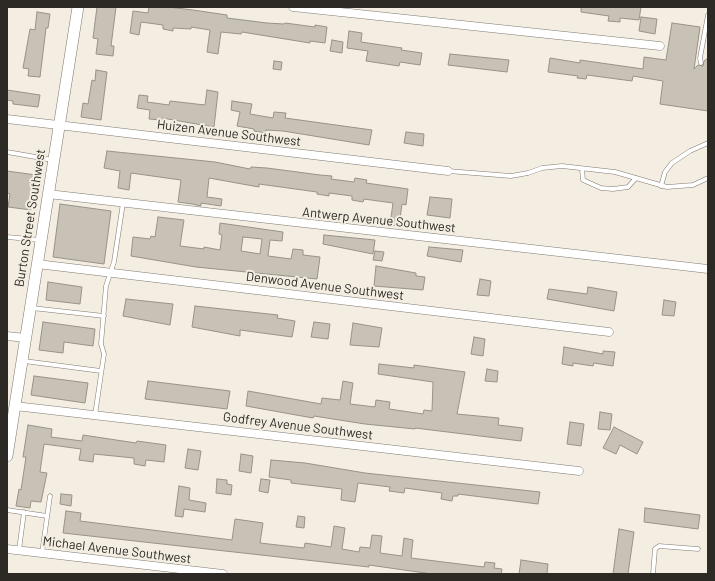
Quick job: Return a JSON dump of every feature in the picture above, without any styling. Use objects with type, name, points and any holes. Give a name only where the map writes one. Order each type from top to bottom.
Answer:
[{"type":"main road","name":"Burton Street Southwest","points":[[7,452],[78,7]]},
{"type":"street","points":[[292,7],[660,46]]},
{"type":"street","name":"Huizen Avenue Southwest","points":[[7,119],[448,171]]},
{"type":"street","name":"Antwerp Avenue Southwest","points":[[48,194],[708,268]]},
{"type":"street","name":"Denwood Avenue Southwest","points":[[37,264],[609,332]]},
{"type":"street","points":[[7,336],[25,338]]},
{"type":"street","name":"Godfrey Avenue Southwest","points":[[15,406],[579,470]]},
{"type":"street","name":"Michael Avenue Southwest","points":[[7,549],[223,574]]},
{"type":"lane","points":[[701,64],[708,15]]},
{"type":"lane","points":[[661,186],[665,172],[672,163],[690,151],[708,143]]},
{"type":"lane","points":[[7,152],[54,160]]},
{"type":"lane","points":[[448,171],[511,176],[550,167],[582,169],[615,172],[661,186],[693,185],[708,178]]},
{"type":"lane","points":[[582,169],[583,180],[601,188],[613,189],[628,187],[636,178]]},
{"type":"lane","points":[[95,414],[104,354],[101,344],[106,286],[114,262],[123,203]]},
{"type":"lane","points":[[7,237],[41,240]]},
{"type":"lane","points":[[30,307],[104,316]]},
{"type":"lane","points":[[22,360],[101,371]]},
{"type":"lane","points":[[42,553],[50,496]]},
{"type":"lane","points":[[7,510],[47,516]]},
{"type":"lane","points":[[19,550],[24,512]]},
{"type":"lane","points":[[653,574],[656,549],[659,546],[698,549]]},
{"type":"building","points":[[97,7],[116,7],[111,46],[114,46],[113,56],[96,54],[98,39],[93,38]]},
{"type":"building","points":[[149,7],[168,7],[193,10],[227,15],[227,18],[267,23],[327,27],[325,43],[310,41],[310,43],[242,32],[241,34],[221,32],[218,54],[207,52],[210,30],[191,27],[191,29],[173,28],[173,31],[163,29],[163,25],[141,22],[139,35],[130,33],[133,11],[148,13]]},
{"type":"building","points":[[581,7],[641,7],[639,20],[620,18],[620,22],[608,21],[609,16],[581,12]]},
{"type":"building","points":[[37,12],[50,14],[48,28],[46,28],[40,77],[28,76],[29,69],[23,68],[30,29],[35,30]]},
{"type":"building","points":[[641,17],[657,19],[655,34],[639,31]]},
{"type":"building","points":[[672,23],[700,27],[694,69],[698,65],[703,66],[704,61],[708,58],[708,111],[660,104],[663,81],[633,76],[632,81],[587,75],[586,79],[577,78],[578,76],[548,72],[550,58],[580,63],[580,60],[643,69],[644,57],[666,60]]},
{"type":"building","points":[[349,31],[362,33],[361,42],[402,48],[401,50],[422,53],[420,65],[400,62],[399,66],[366,61],[368,51],[347,48]]},
{"type":"building","points":[[332,40],[343,42],[342,53],[330,51]]},
{"type":"building","points":[[450,54],[509,60],[507,72],[448,65]]},
{"type":"building","points":[[274,61],[282,62],[281,70],[273,69]]},
{"type":"building","points":[[96,70],[107,72],[101,120],[81,117],[83,103],[88,104],[92,80],[95,81]]},
{"type":"building","points":[[7,90],[40,95],[38,107],[13,104],[13,101],[7,100]]},
{"type":"building","points":[[207,90],[218,92],[214,127],[162,118],[162,120],[149,119],[150,110],[137,108],[139,95],[148,96],[147,102],[169,105],[170,101],[205,105]]},
{"type":"building","points":[[232,101],[252,104],[250,114],[273,118],[274,112],[286,113],[285,118],[372,130],[369,145],[283,131],[266,130],[265,133],[254,131],[254,129],[237,126],[240,112],[231,110]]},
{"type":"building","points":[[406,132],[424,134],[423,146],[404,143]]},
{"type":"building","points":[[107,151],[215,162],[250,169],[251,167],[267,168],[332,176],[331,179],[354,182],[355,178],[367,180],[366,183],[408,189],[406,205],[402,204],[399,226],[390,225],[393,203],[364,199],[363,202],[352,200],[352,196],[329,193],[329,196],[317,194],[317,192],[259,184],[259,187],[209,178],[207,197],[222,199],[221,206],[201,203],[201,206],[178,202],[181,180],[131,173],[129,190],[118,188],[120,171],[104,168]]},
{"type":"building","points":[[7,171],[36,175],[31,210],[8,207],[10,194],[7,193]]},
{"type":"building","points":[[430,197],[452,199],[450,218],[427,215]]},
{"type":"building","points":[[60,204],[111,211],[104,264],[53,257]]},
{"type":"building","points":[[158,217],[184,220],[180,246],[204,249],[204,247],[220,250],[222,235],[219,234],[220,223],[283,232],[282,241],[270,240],[268,256],[291,259],[293,249],[303,250],[303,255],[320,257],[317,279],[196,267],[131,256],[133,237],[150,239],[151,236],[155,237]],"holes":[[[243,237],[262,239],[260,254],[241,251]]]},
{"type":"building","points":[[324,235],[375,240],[373,254],[323,244]]},
{"type":"building","points":[[429,247],[463,250],[461,262],[427,256]]},
{"type":"building","points":[[375,251],[384,252],[382,261],[373,260]]},
{"type":"building","points":[[376,266],[416,273],[416,276],[425,277],[423,290],[374,286]]},
{"type":"building","points":[[480,279],[491,281],[489,296],[477,295]]},
{"type":"building","points":[[48,282],[82,287],[80,304],[46,300]]},
{"type":"building","points":[[588,287],[617,292],[614,311],[547,299],[549,289],[587,294]]},
{"type":"building","points":[[126,299],[173,304],[170,325],[123,316]]},
{"type":"building","points":[[664,300],[676,302],[674,316],[662,315]]},
{"type":"building","points":[[195,306],[278,315],[277,318],[295,321],[292,337],[240,330],[240,336],[192,327]]},
{"type":"building","points":[[43,322],[95,329],[93,346],[64,342],[63,353],[39,350]]},
{"type":"building","points":[[314,322],[330,324],[328,339],[311,337]]},
{"type":"building","points":[[353,323],[382,328],[379,347],[350,345]]},
{"type":"building","points":[[474,337],[485,339],[483,356],[471,354]]},
{"type":"building","points":[[564,347],[603,354],[603,351],[615,352],[613,366],[594,363],[593,366],[573,363],[573,366],[562,364]]},
{"type":"building","points":[[379,364],[414,368],[414,365],[465,372],[457,414],[499,418],[498,425],[523,428],[521,441],[415,428],[365,424],[314,416],[313,418],[246,406],[248,391],[321,404],[322,398],[340,400],[343,381],[353,383],[350,404],[375,407],[376,400],[390,402],[389,409],[423,414],[424,410],[432,411],[433,382],[378,374]]},
{"type":"building","points":[[487,369],[498,371],[497,382],[485,381]]},
{"type":"building","points":[[34,376],[88,383],[85,403],[31,395]]},
{"type":"building","points":[[148,381],[230,391],[227,409],[145,399]]},
{"type":"building","points":[[600,412],[612,414],[610,430],[598,429]]},
{"type":"building","points":[[570,422],[584,424],[581,446],[567,444]]},
{"type":"building","points":[[28,425],[52,429],[51,437],[82,441],[83,435],[136,443],[137,441],[166,445],[164,462],[146,460],[145,466],[134,464],[134,458],[94,454],[93,462],[79,460],[81,449],[44,444],[40,472],[47,473],[41,502],[31,501],[30,508],[16,506],[19,489],[21,490],[26,457],[23,457]]},
{"type":"building","points":[[614,427],[643,442],[637,454],[620,445],[616,454],[603,448]]},
{"type":"building","points":[[188,449],[201,451],[198,470],[185,468]]},
{"type":"building","points":[[241,454],[253,456],[251,473],[239,471]]},
{"type":"building","points":[[271,460],[305,463],[365,473],[540,492],[538,504],[458,494],[458,496],[453,496],[452,501],[441,499],[442,493],[405,488],[404,493],[389,491],[390,487],[358,483],[355,502],[341,500],[342,489],[291,483],[291,480],[269,477]]},
{"type":"building","points":[[217,479],[227,480],[227,484],[232,485],[231,495],[216,493]]},
{"type":"building","points":[[261,479],[270,480],[268,493],[259,491]]},
{"type":"building","points":[[179,486],[190,488],[189,500],[206,503],[205,512],[184,509],[183,517],[175,516]]},
{"type":"building","points":[[61,494],[72,495],[71,506],[60,504]]},
{"type":"building","points":[[645,508],[700,515],[698,529],[644,522]]},
{"type":"building","points":[[66,511],[81,513],[80,521],[232,540],[235,519],[263,523],[260,543],[304,548],[305,543],[331,547],[334,526],[345,528],[342,549],[359,552],[360,547],[370,548],[372,535],[382,536],[380,553],[402,556],[404,538],[413,540],[411,558],[484,567],[485,562],[495,563],[494,568],[502,569],[501,574],[432,574],[369,565],[369,567],[63,533]]},
{"type":"building","points":[[298,516],[305,517],[304,528],[296,527]]},
{"type":"building","points":[[619,529],[634,532],[628,574],[613,574]]},
{"type":"building","points":[[521,560],[548,564],[547,574],[519,574]]}]
